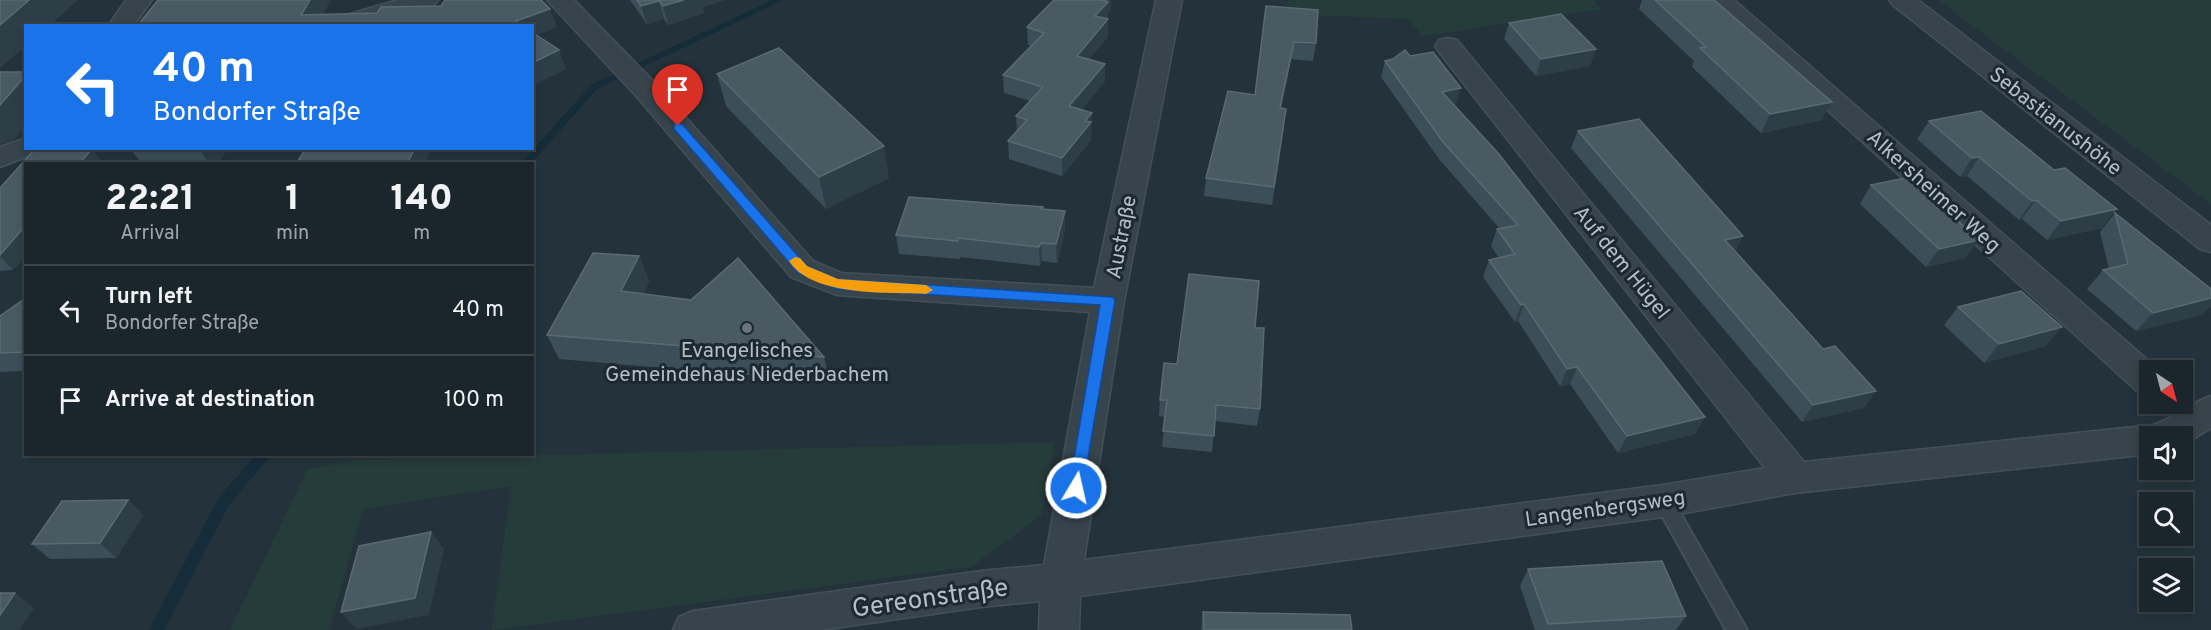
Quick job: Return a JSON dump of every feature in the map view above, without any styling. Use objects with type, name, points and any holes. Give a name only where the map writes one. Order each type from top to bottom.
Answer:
[{"type":"street","points":[[122,24],[140,0]]},
{"type":"street","points":[[342,24],[424,0]]},
{"type":"street","points":[[560,0],[612,51],[802,269],[837,284],[1108,301]]},
{"type":"street","name":"Austraße","points":[[1059,630],[1060,581],[1108,301],[1169,0]]},
{"type":"street","name":"Alkersheimer Weg","points":[[1719,0],[2139,373]]},
{"type":"street","name":"Sebastianushöhe","points":[[1902,0],[2211,241]]},
{"type":"street","name":"Auf dem Hügel","points":[[1449,46],[1796,478]]},
{"type":"street","points":[[0,158],[24,148]]},
{"type":"street","name":"Langenbergsweg","points":[[1060,581],[1663,501],[1796,478],[2139,440]]},
{"type":"street","name":"Gereonstraße","points":[[693,630],[981,589],[1060,581]]},
{"type":"lane","points":[[1663,501],[1737,630]]},
{"type":"green space","points":[[1288,0],[1593,0],[1602,9],[1423,36],[1409,19],[1286,14]]},
{"type":"green space","points":[[1938,0],[2211,0],[2211,204]]},
{"type":"green space","points":[[1055,442],[1042,515],[971,567],[492,630],[511,486],[363,509],[329,630],[230,630],[307,470],[353,460]]},
{"type":"building","points":[[0,0],[29,0],[0,25]]},
{"type":"building","points":[[158,0],[310,0],[301,15],[377,13],[381,7],[441,6],[445,0],[541,0],[550,9],[516,21],[520,24],[139,24]]},
{"type":"building","points":[[637,0],[684,0],[663,6],[659,1],[641,6]]},
{"type":"building","points":[[1054,0],[1104,0],[1108,2],[1095,16],[1108,19],[1077,56],[1105,64],[1069,106],[1092,113],[1085,121],[1091,122],[1062,158],[1008,141],[1027,120],[1016,116],[1043,87],[1003,75],[1044,33],[1027,27]]},
{"type":"building","points":[[1655,0],[1714,0],[1832,102],[1770,114],[1700,48],[1706,47]]},
{"type":"building","points":[[1266,6],[1318,10],[1316,43],[1294,42],[1280,108],[1286,109],[1274,187],[1206,178],[1228,91],[1255,95]]},
{"type":"building","points":[[1561,14],[1596,49],[1541,59],[1509,23]]},
{"type":"building","points":[[534,33],[559,50],[534,62]]},
{"type":"building","points":[[779,48],[884,146],[819,177],[717,74]]},
{"type":"building","points":[[1405,50],[1410,56],[1433,52],[1461,88],[1442,92],[1498,153],[1705,417],[1627,436],[1577,367],[1567,369],[1524,304],[1521,305],[1489,260],[1515,254],[1497,229],[1518,225],[1443,142],[1385,61],[1393,59]]},
{"type":"building","points":[[0,72],[24,72],[24,77],[0,105]]},
{"type":"building","points":[[1981,111],[2054,170],[2065,168],[2117,209],[2061,221],[2036,200],[2032,201],[1979,157],[1972,158],[1929,121]]},
{"type":"building","points":[[1639,119],[1743,236],[1725,240],[1823,349],[1835,346],[1876,391],[1813,405],[1578,131]]},
{"type":"building","points":[[34,150],[91,150],[81,162],[24,162],[24,227],[0,255],[0,188]]},
{"type":"building","points":[[133,150],[200,150],[132,151]]},
{"type":"building","points":[[305,150],[414,150],[408,162],[297,162]]},
{"type":"building","points":[[1910,177],[1979,240],[1939,249],[1871,185]]},
{"type":"building","points":[[909,197],[1043,207],[1041,209],[1065,211],[1056,244],[1041,243],[1039,247],[958,238],[958,241],[896,235]]},
{"type":"building","points":[[2115,213],[2211,289],[2211,298],[2153,313],[2103,270],[2128,264]]},
{"type":"building","points":[[593,253],[639,256],[621,291],[691,300],[738,258],[824,357],[547,335]]},
{"type":"building","points":[[1189,274],[1259,281],[1255,328],[1264,328],[1260,409],[1216,405],[1214,436],[1163,431],[1167,400],[1160,400],[1164,363],[1177,364]]},
{"type":"building","points":[[2021,291],[2062,327],[1999,344],[1958,307]]},
{"type":"building","points":[[24,299],[24,352],[0,353],[0,316]]},
{"type":"building","points":[[128,500],[100,543],[32,544],[62,501]]},
{"type":"building","points":[[431,532],[415,598],[341,612],[359,546]]},
{"type":"building","points":[[1662,561],[1686,616],[1548,624],[1528,569]]},
{"type":"building","points":[[0,593],[15,593],[0,615]]},
{"type":"building","points":[[1203,612],[1350,615],[1352,630],[1204,630]]},
{"type":"waterway","points":[[527,162],[594,87],[779,0]]},
{"type":"waterway","points":[[156,630],[224,501],[264,456]]},
{"type":"slow traffic","points":[[795,261],[802,269],[837,284],[926,290]]},
{"type":"place","name":"Evangelisches Gemeindehaus Niederbachem","points":[[747,328]]},
{"type":"route","points":[[678,126],[802,269],[837,284],[1108,301],[1076,488]]}]
